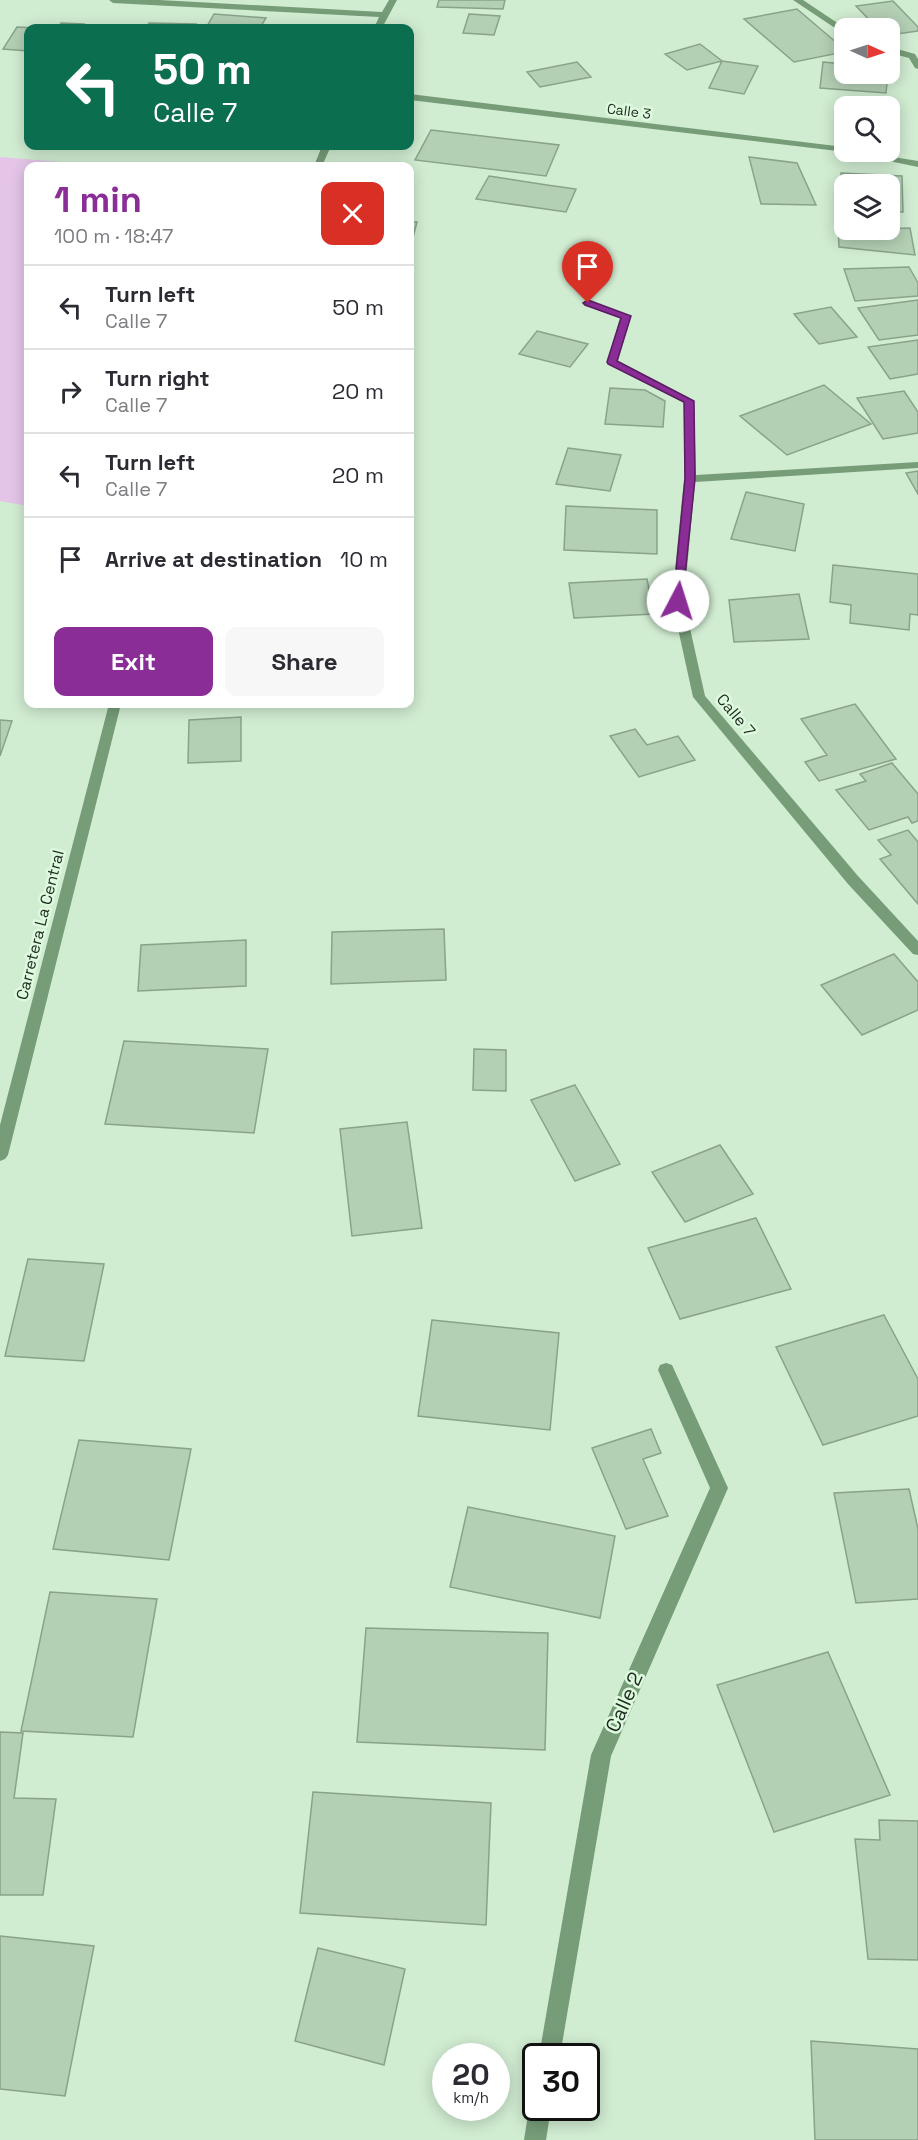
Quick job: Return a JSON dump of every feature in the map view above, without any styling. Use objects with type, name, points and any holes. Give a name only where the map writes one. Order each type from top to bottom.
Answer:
[{"type":"street","points":[[113,0],[385,15]]},
{"type":"street","points":[[380,24],[393,0]]},
{"type":"street","points":[[797,0],[834,25]]},
{"type":"street","points":[[900,52],[915,55],[918,66]]},
{"type":"street","name":"Calle 3","points":[[414,97],[834,149]]},
{"type":"street","points":[[900,161],[918,164]]},
{"type":"street","name":"Calle 7","points":[[588,303],[626,316],[612,362],[689,401],[690,479],[678,601],[699,697],[854,880],[918,950]]},
{"type":"street","points":[[690,479],[918,465]]},
{"type":"street","name":"Carretera La Central","points":[[0,1155],[114,708]]},
{"type":"street","name":"Calle 2","points":[[551,2043],[601,1755],[719,1488],[666,1370]]},
{"type":"street","points":[[535,2140],[538,2121]]},
{"type":"shaded area","points":[[0,157],[62,162],[24,162],[24,505],[0,501]]},
{"type":"building","points":[[439,0],[505,0],[503,9],[437,7]]},
{"type":"building","points":[[893,1],[918,27],[918,31],[900,34],[900,18],[867,18],[856,6]]},
{"type":"building","points":[[797,9],[834,40],[834,54],[794,62],[744,19]]},
{"type":"building","points":[[214,14],[266,18],[262,24],[208,24]]},
{"type":"building","points":[[469,14],[500,16],[494,35],[463,33]]},
{"type":"building","points":[[149,23],[196,24],[149,24]]},
{"type":"building","points":[[17,27],[24,27],[24,51],[3,49]]},
{"type":"building","points":[[700,44],[722,61],[687,70],[665,54]]},
{"type":"building","points":[[722,61],[758,66],[744,94],[709,88]]},
{"type":"building","points":[[577,62],[591,77],[540,87],[527,72]]},
{"type":"building","points":[[823,62],[834,63],[834,84],[887,84],[886,93],[820,88]]},
{"type":"building","points":[[431,130],[559,145],[546,176],[415,160]]},
{"type":"building","points":[[749,157],[797,163],[816,205],[761,204]]},
{"type":"building","points":[[489,176],[576,189],[566,212],[476,199]]},
{"type":"building","points":[[900,176],[902,176],[903,212],[900,212]]},
{"type":"building","points":[[900,228],[910,228],[915,255],[839,247],[839,240],[900,240]]},
{"type":"building","points":[[909,267],[918,283],[918,296],[855,301],[844,269]]},
{"type":"building","points":[[918,300],[918,335],[879,340],[858,308]]},
{"type":"building","points":[[831,307],[857,337],[819,344],[794,314]]},
{"type":"building","points":[[537,331],[588,344],[570,367],[519,354]]},
{"type":"building","points":[[918,340],[918,374],[890,379],[868,347]]},
{"type":"building","points":[[824,385],[871,424],[787,455],[740,416]]},
{"type":"building","points":[[610,388],[645,390],[665,401],[663,427],[605,424]]},
{"type":"building","points":[[904,391],[918,412],[918,433],[883,439],[857,398]]},
{"type":"building","points":[[568,448],[621,455],[610,491],[556,484]]},
{"type":"building","points":[[918,471],[918,494],[906,473]]},
{"type":"building","points":[[746,492],[804,504],[795,551],[731,539]]},
{"type":"building","points":[[566,506],[657,510],[657,554],[564,550]]},
{"type":"building","points":[[833,565],[918,574],[918,615],[910,614],[909,630],[850,623],[851,605],[830,602]]},
{"type":"building","points":[[647,579],[654,614],[574,618],[569,583]]},
{"type":"building","points":[[799,594],[809,639],[734,642],[729,600]]},
{"type":"building","points":[[855,704],[896,759],[819,781],[805,762],[827,755],[801,719]]},
{"type":"building","points":[[241,717],[241,761],[188,763],[189,720]]},
{"type":"building","points":[[0,720],[12,721],[0,756]]},
{"type":"building","points":[[635,729],[647,745],[678,736],[695,760],[639,777],[610,736]]},
{"type":"building","points":[[892,763],[918,794],[918,821],[912,823],[908,817],[869,830],[836,790],[866,781],[860,774]]},
{"type":"building","points":[[908,830],[918,842],[918,904],[880,859],[891,855],[878,840]]},
{"type":"building","points":[[444,929],[446,980],[331,984],[332,932]]},
{"type":"building","points":[[246,940],[246,986],[138,991],[141,945]]},
{"type":"building","points":[[894,954],[918,982],[918,1010],[862,1035],[821,985]]},
{"type":"building","points":[[124,1041],[268,1049],[254,1133],[105,1124]]},
{"type":"building","points":[[474,1049],[506,1050],[506,1091],[473,1090]]},
{"type":"building","points":[[575,1085],[620,1164],[575,1181],[531,1100]]},
{"type":"building","points":[[407,1122],[422,1228],[352,1236],[340,1129]]},
{"type":"building","points":[[720,1145],[753,1194],[685,1222],[652,1172]]},
{"type":"building","points":[[756,1218],[791,1289],[680,1319],[648,1248]]},
{"type":"building","points":[[28,1259],[104,1264],[84,1361],[5,1356]]},
{"type":"building","points":[[884,1315],[918,1379],[918,1416],[823,1445],[776,1347]]},
{"type":"building","points":[[432,1320],[559,1333],[550,1430],[418,1416]]},
{"type":"building","points":[[651,1429],[661,1453],[643,1459],[668,1516],[626,1529],[592,1448]]},
{"type":"building","points":[[79,1440],[191,1449],[169,1560],[53,1549]]},
{"type":"building","points":[[909,1489],[918,1529],[918,1599],[856,1603],[834,1493]]},
{"type":"building","points":[[468,1507],[615,1536],[600,1618],[450,1587]]},
{"type":"building","points":[[50,1592],[157,1599],[133,1737],[21,1731]]},
{"type":"building","points":[[366,1628],[548,1633],[545,1750],[357,1742]]},
{"type":"building","points":[[828,1652],[890,1795],[774,1832],[717,1685]]},
{"type":"building","points":[[0,1732],[23,1733],[14,1798],[56,1799],[43,1895],[0,1895]]},
{"type":"building","points":[[313,1792],[491,1803],[486,1925],[300,1913]]},
{"type":"building","points":[[879,1820],[918,1821],[918,1960],[868,1959],[855,1839],[880,1840]]},
{"type":"building","points":[[0,1936],[94,1946],[65,2096],[0,2089]]},
{"type":"building","points":[[318,1948],[405,1969],[384,2065],[295,2041]]},
{"type":"building","points":[[811,2041],[918,2049],[918,2140],[815,2140]]},
{"type":"route","points":[[588,303],[626,316],[612,362],[689,401],[690,479],[678,601]]}]
